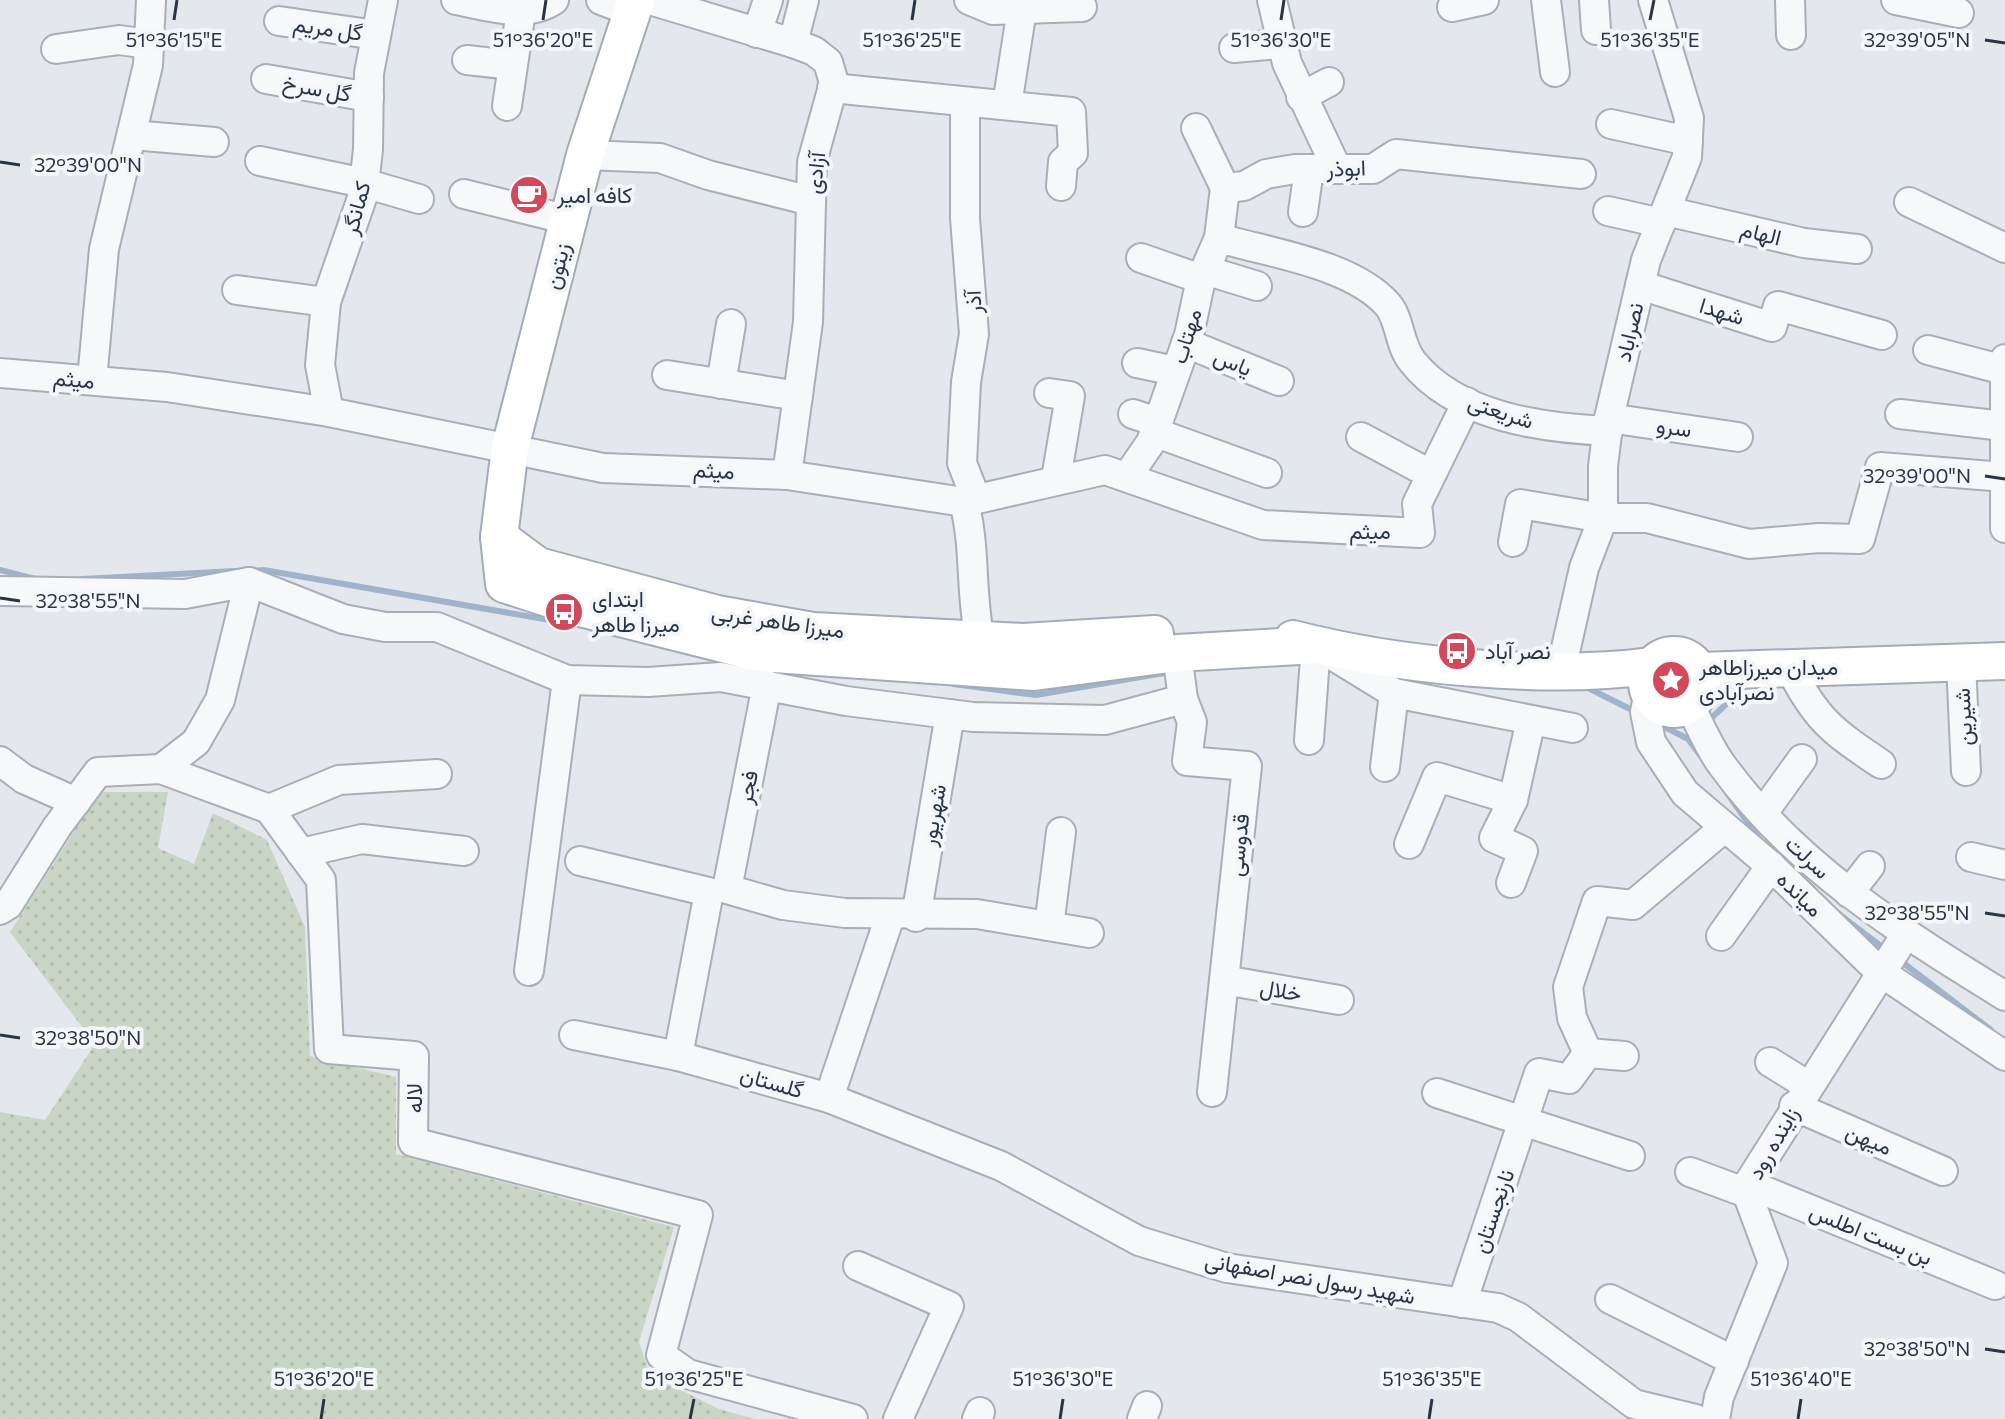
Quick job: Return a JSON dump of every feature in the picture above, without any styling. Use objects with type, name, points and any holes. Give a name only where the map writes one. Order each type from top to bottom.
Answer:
[{"type":"main road","name":"زیتون","points":[[499,537],[510,448],[585,155],[630,3]]},
{"type":"main road","name":"میرزا طاهر غربی","points":[[499,537],[538,566],[717,614],[813,631],[1023,642],[1250,628],[1316,645],[1481,669],[1607,672],[1647,697],[1670,707],[1696,691],[1683,657],[1669,656],[1647,697]]},
{"type":"main road","name":"میرزا طاهر غربی","points":[[499,537],[504,584],[569,605],[759,653],[1034,672],[1177,653],[1316,645]]},
{"type":"main road","points":[[1696,691],[1740,671],[1789,666],[2005,661]]},
{"type":"street","points":[[92,380],[104,249],[132,135],[149,44],[151,0]]},
{"type":"street","name":"کمانگر","points":[[329,412],[320,365],[326,302],[364,183],[369,73],[383,0]]},
{"type":"street","points":[[456,0],[521,11],[541,8],[554,0]]},
{"type":"street","points":[[757,33],[768,0]]},
{"type":"street","points":[[793,43],[804,0]]},
{"type":"street","points":[[969,0],[993,10],[1082,7]]},
{"type":"street","points":[[1272,0],[1281,44],[1323,169],[1303,212]]},
{"type":"street","points":[[1452,7],[1484,0]]},
{"type":"street","points":[[1546,0],[1555,72]]},
{"type":"street","points":[[1594,0],[1596,30]]},
{"type":"street","name":"نصراباد","points":[[1561,670],[1584,568],[1603,518],[1609,424],[1640,285],[1687,157],[1689,118],[1653,0]]},
{"type":"street","points":[[1790,0],[1791,35]]},
{"type":"street","points":[[1896,0],[1959,13]]},
{"type":"street","points":[[630,3],[757,33],[814,51],[828,62],[832,88],[1071,112],[1073,153],[1063,162],[1061,186]]},
{"type":"street","points":[[1007,105],[1022,9]]},
{"type":"street","points":[[507,106],[521,11]]},
{"type":"street","name":"گل مریم","points":[[279,21],[376,35]]},
{"type":"street","points":[[56,49],[119,40],[149,44]]},
{"type":"street","points":[[1234,48],[1281,44]]},
{"type":"street","points":[[467,60],[512,65]]},
{"type":"street","name":"گل سرخ","points":[[266,79],[369,97]]},
{"type":"street","points":[[1301,97],[1329,82]]},
{"type":"street","name":"آزادی","points":[[787,475],[808,322],[812,162],[832,88]]},
{"type":"street","name":"آذر","points":[[965,103],[965,218],[974,334],[966,382],[962,463],[970,500],[972,606],[980,640]]},
{"type":"street","points":[[1611,124],[1688,141]]},
{"type":"street","points":[[1196,128],[1225,188]]},
{"type":"street","points":[[132,135],[214,142]]},
{"type":"street","name":"ابوذر","points":[[1225,188],[1244,186],[1266,174],[1373,169],[1396,154],[1581,174]]},
{"type":"street","points":[[585,155],[660,158],[708,175],[811,201]]},
{"type":"street","points":[[260,161],[364,183],[419,199]]},
{"type":"street","name":"مهتاب","points":[[1127,477],[1148,422],[1186,343],[1203,274],[1219,238],[1225,188]]},
{"type":"street","points":[[464,194],[569,220]]},
{"type":"street","points":[[1909,202],[2005,248]]},
{"type":"street","name":"الهام","points":[[1608,211],[1857,249]]},
{"type":"street","name":"شریعتی","points":[[1219,238],[1334,269],[1367,289],[1389,307],[1411,361],[1440,386],[1467,402],[1519,420],[1569,430],[1609,424]]},
{"type":"street","points":[[1141,258],[1257,286]]},
{"type":"street","name":"شهدا","points":[[1640,285],[1772,327],[1778,306],[1882,335]]},
{"type":"street","points":[[237,290],[326,302]]},
{"type":"street","points":[[721,384],[731,324]]},
{"type":"street","name":"یاس","points":[[1186,343],[1279,381]]},
{"type":"street","points":[[1928,350],[2004,370]]},
{"type":"street","points":[[2005,359],[2005,528]]},
{"type":"street","points":[[1137,363],[1175,371]]},
{"type":"street","name":"میثم","points":[[0,373],[167,387],[329,412],[603,468],[787,475],[970,500],[1105,470],[1263,525],[1420,533],[1417,504],[1430,474]]},
{"type":"street","points":[[667,375],[798,396]]},
{"type":"street","points":[[1049,393],[1070,396],[1056,479]]},
{"type":"street","points":[[1361,437],[1430,474],[1467,402]]},
{"type":"street","points":[[1900,414],[2003,426]]},
{"type":"street","points":[[1148,422],[1267,473]]},
{"type":"street","name":"سرو","points":[[1609,424],[1738,437]]},
{"type":"street","points":[[1513,542],[1520,504],[1603,518],[1647,518],[1749,544],[1819,538],[1860,539],[1880,467],[2005,477]]},
{"type":"street","points":[[161,769],[196,742],[220,700],[249,582]]},
{"type":"street","points":[[0,591],[185,594],[249,582],[343,619],[385,627],[437,627],[567,680],[648,682],[721,677],[846,701],[950,714],[1105,720],[1183,699]]},
{"type":"street","points":[[1309,740],[1316,645],[1394,693],[1573,728]]},
{"type":"street","name":"قدوسی","points":[[1177,653],[1183,699],[1192,722],[1187,761],[1247,766],[1212,1092]]},
{"type":"street","name":"شیرین","points":[[1961,663],[1966,771]]},
{"type":"street","points":[[1789,666],[1808,705],[1828,729],[1881,764]]},
{"type":"street","points":[[529,971],[567,680]]},
{"type":"street","name":"فجر","points":[[767,685],[727,889],[783,905],[903,916]]},
{"type":"street","name":"سرلت","points":[[1696,691],[1721,764],[1813,865],[1849,893],[1892,953],[2005,996]]},
{"type":"street","points":[[1385,767],[1394,693]]},
{"type":"street","name":"میانده","points":[[1647,697],[1651,742],[1685,793],[1771,866],[1892,953],[2005,1056]]},
{"type":"street","name":"شهریور","points":[[903,916],[950,714]]},
{"type":"street","points":[[1511,883],[1523,851],[1494,838],[1513,800],[1531,720]]},
{"type":"street","points":[[1763,813],[1802,759]]},
{"type":"street","points":[[0,761],[24,779],[76,802]]},
{"type":"street","points":[[0,910],[8,905],[98,772],[161,769],[269,809],[339,780],[437,774]]},
{"type":"street","points":[[1409,844],[1437,777],[1513,800]]},
{"type":"street","name":"لاله","points":[[269,809],[321,880],[329,1049],[414,1056],[413,1142],[698,1215],[661,1355],[688,1374],[853,1419]]},
{"type":"street","points":[[1624,1056],[1588,1053],[1572,1018],[1568,987],[1597,901],[1633,905],[1724,828]]},
{"type":"street","points":[[1049,926],[1061,832]]},
{"type":"street","points":[[301,853],[362,839],[464,851]]},
{"type":"street","points":[[1971,857],[2005,865]]},
{"type":"street","points":[[580,861],[709,892],[678,1056]]},
{"type":"street","points":[[1721,936],[1771,866]]},
{"type":"street","points":[[1849,893],[1870,866]]},
{"type":"street","points":[[903,916],[977,914],[1089,933]]},
{"type":"street","name":"گلستان","points":[[574,1035],[678,1056],[829,1098],[903,916]]},
{"type":"street","name":"زاینده رود","points":[[1715,1419],[1734,1361],[1773,1263],[1748,1188],[1801,1096],[1892,953]]},
{"type":"street","name":"خلال","points":[[1224,980],[1339,1000]]},
{"type":"street","name":"نارنجستان","points":[[1462,1303],[1539,1073],[1569,1079],[1588,1053]]},
{"type":"street","name":"میهن","points":[[1770,1062],[1801,1096],[1943,1171]]},
{"type":"street","points":[[1437,1093],[1630,1156]]},
{"type":"street","name":"شهید رسول نصر اصفهانی","points":[[829,1098],[1001,1166],[1139,1241],[1227,1268],[1498,1308],[1518,1317],[1634,1404],[1696,1419]]},
{"type":"street","name":"بن بست اطلس","points":[[1690,1172],[1748,1188],[1995,1285]]},
{"type":"street","points":[[858,1266],[949,1306],[898,1419]]},
{"type":"street","points":[[1610,1299],[1734,1361]]},
{"type":"green space","points":[[99,792],[168,792],[158,848],[194,864],[213,813],[267,840],[305,927],[310,1056],[396,1077],[396,1154],[674,1227],[639,1342],[650,1375],[719,1409],[755,1419],[0,1419],[0,1112],[45,1120],[95,1044],[10,932]]},
{"type":"waterway","points":[[0,570],[35,579]]},
{"type":"waterway","points":[[250,571],[264,570],[578,625]]},
{"type":"waterway","points":[[82,579],[235,571]]},
{"type":"waterway","points":[[953,684],[1036,695],[1164,673]]},
{"type":"waterway","points":[[1707,722],[1749,683]]},
{"type":"waterway","points":[[1584,686],[1638,713]]},
{"type":"waterway","points":[[1655,722],[1688,739],[1700,755]]},
{"type":"waterway","points":[[1725,790],[1760,840]]},
{"type":"waterway","points":[[1840,915],[1886,950]]},
{"type":"waterway","points":[[1898,959],[1991,1030]]},
{"type":"place","name":"کافه امیر","points":[[529,195]]},
{"type":"place","name":"ابتدای میرزا طاهر","points":[[564,612]]},
{"type":"place","name":"نصر آباد","points":[[1457,651]]},
{"type":"place","name":"میدان میرزاطاهر نصرآبادی","points":[[1671,680]]}]
